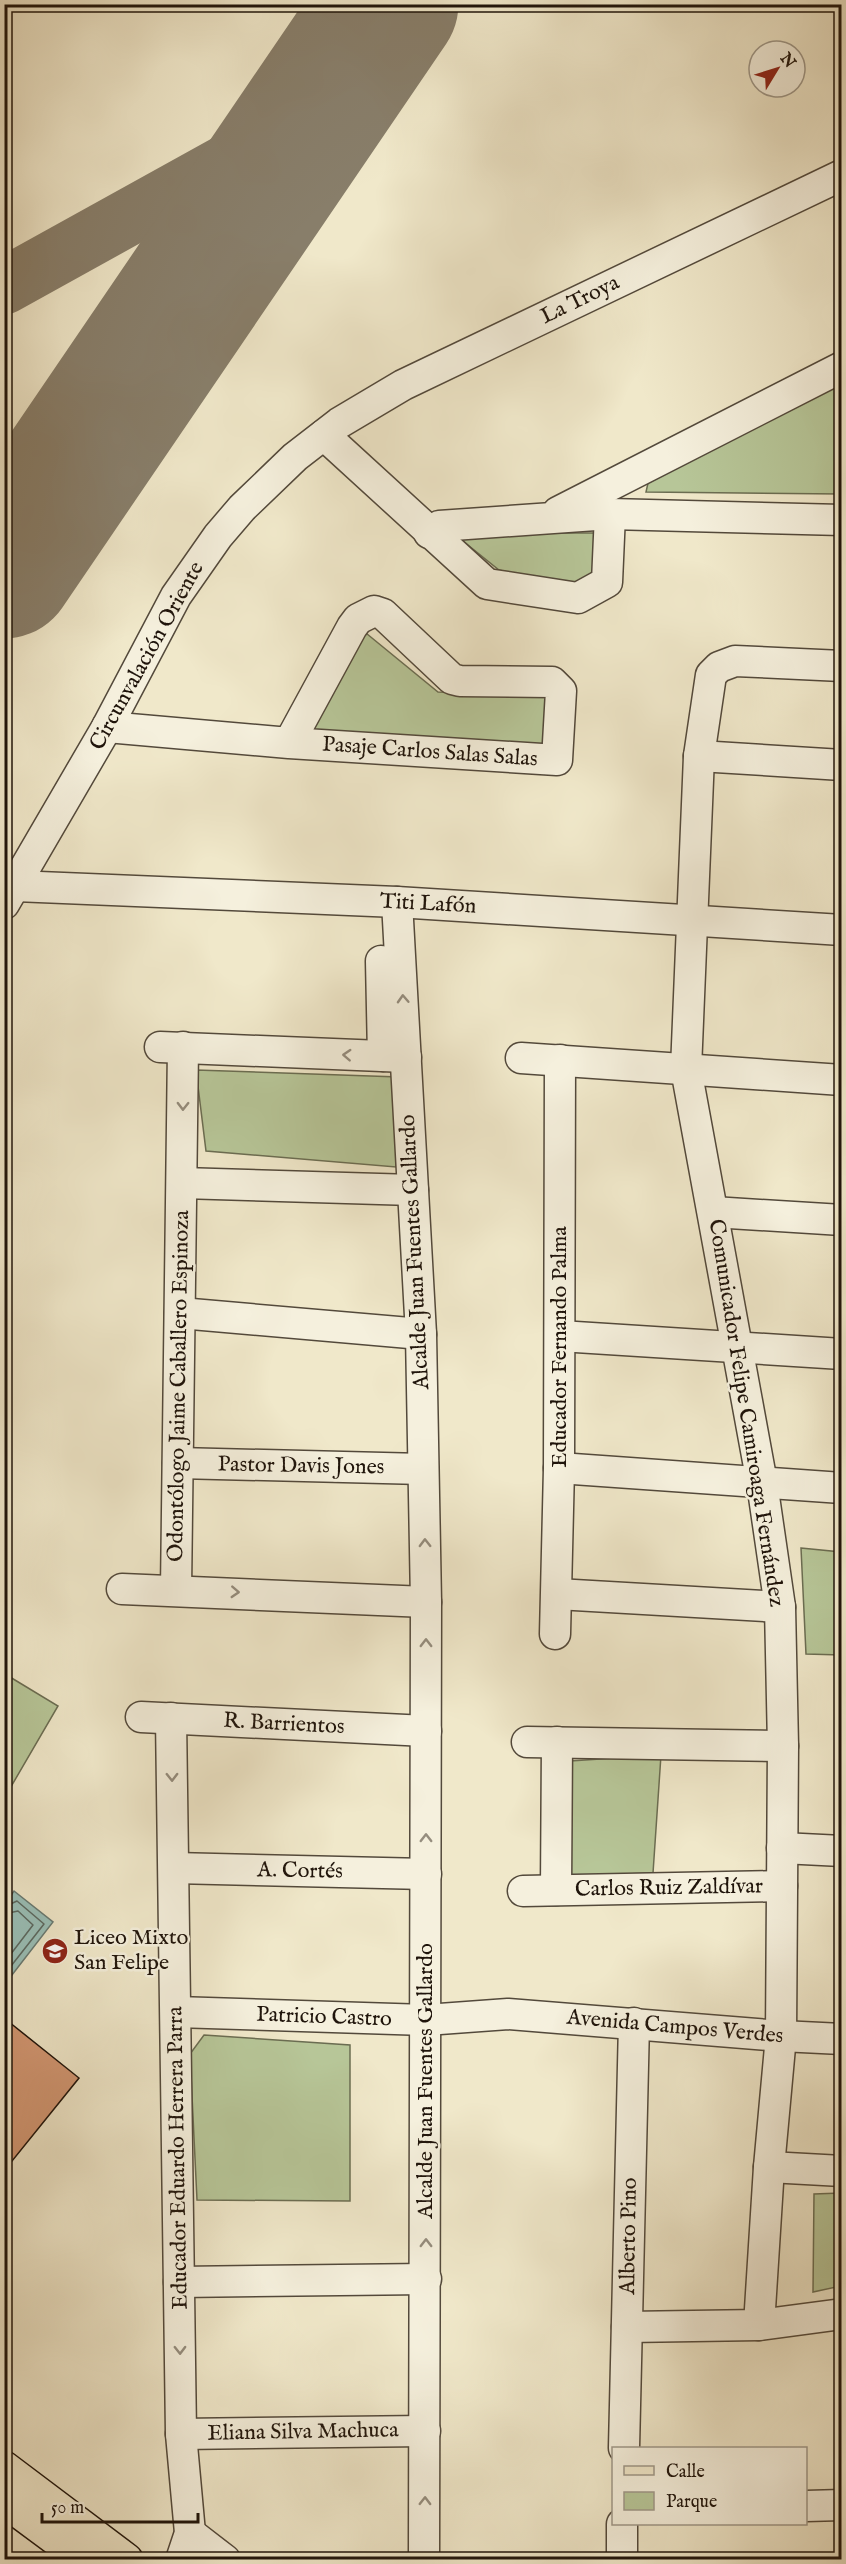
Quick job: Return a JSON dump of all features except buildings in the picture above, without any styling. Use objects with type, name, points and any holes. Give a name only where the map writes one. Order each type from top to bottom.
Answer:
[{"type":"main road","points":[[4,2468],[126,2559]]},
{"type":"main road","points":[[4,2500],[86,2559]]},
{"type":"street","name":"La Troya","points":[[332,429],[403,384],[842,175]]},
{"type":"street","points":[[546,518],[842,367]]},
{"type":"street","points":[[332,429],[487,584],[578,598],[606,582],[610,514]]},
{"type":"street","name":"Circunvalación Oriente","points":[[10,895],[107,727],[162,621],[196,566],[248,501],[288,464],[332,429]]},
{"type":"street","points":[[434,530],[546,518],[610,514],[842,520]]},
{"type":"street","name":"Pasaje Carlos Salas Salas","points":[[107,727],[290,743],[557,760],[561,691],[552,682],[452,679],[383,614],[374,611],[358,620],[352,627],[290,743]]},
{"type":"street","name":"Comunicador Felipe Camiroaga Fernández","points":[[759,2325],[769,2167],[782,2036],[783,1746],[780,1606],[762,1483],[687,1069],[699,756],[711,675],[719,667],[735,661],[842,666]]},
{"type":"street","points":[[699,756],[842,765]]},
{"type":"street","name":"Titi Lafón","points":[[10,895],[389,902],[842,930]]},
{"type":"street","name":"Alcalde Juan Fuentes Gallardo","points":[[389,902],[394,1057],[412,1190],[421,1335],[426,1602],[424,2559]]},
{"type":"street","name":"Odontólogo Jaime Caballero Espinoza","points":[[176,1590],[182,1183],[172,1047],[394,1057]]},
{"type":"street","points":[[521,1058],[842,1080]]},
{"type":"street","name":"Educador Fernando Palma","points":[[555,1634],[559,1468],[560,1060]]},
{"type":"street","name":"Odontólogo Jaime Caballero Espinoza","points":[[182,1183],[412,1190]]},
{"type":"street","points":[[712,1212],[842,1220]]},
{"type":"street","points":[[180,1313],[421,1335]]},
{"type":"street","points":[[560,1336],[842,1354]]},
{"type":"street","name":"Pastor Davis Jones","points":[[178,1463],[423,1469]]},
{"type":"street","points":[[559,1468],[842,1488]]},
{"type":"street","points":[[122,1589],[426,1602]]},
{"type":"street","points":[[557,1594],[780,1606]]},
{"type":"street","name":"R. Barrientos","points":[[141,1717],[426,1731]]},
{"type":"street","name":"Educador Eduardo Herrera Parra","points":[[171,1718],[185,2546]]},
{"type":"street","points":[[528,1742],[783,1746]]},
{"type":"street","name":"Carlos Ruiz Zaldívar","points":[[556,1890],[557,1742]]},
{"type":"street","points":[[782,1848],[842,1851]]},
{"type":"street","name":"A. Cortés","points":[[174,1868],[426,1874]]},
{"type":"street","name":"Carlos Ruiz Zaldívar","points":[[523,1890],[782,1886]]},
{"type":"street","name":"Patricio Castro","points":[[176,2012],[426,2020],[508,2014]]},
{"type":"street","name":"Avenida Campos Verdes","points":[[508,2014],[842,2039]]},
{"type":"street","name":"Alberto Pino","points":[[624,2447],[634,2023]]},
{"type":"street","points":[[769,2167],[842,2171]]},
{"type":"street","points":[[179,2282],[426,2279]]},
{"type":"street","points":[[627,2327],[759,2325],[842,2314]]},
{"type":"street","name":"Eliana Silva Machuca","points":[[182,2434],[425,2431]]},
{"type":"street","points":[[807,2506],[842,2505]]},
{"type":"street","points":[[622,2525],[622,2559]]},
{"type":"street","points":[[185,2546],[225,2559]]},
{"type":"green space","points":[[841,384],[841,494],[646,492],[648,483]]},
{"type":"green space","points":[[453,533],[596,533],[597,577],[585,589],[499,570]]},
{"type":"green space","points":[[361,629],[438,692],[554,695],[549,751],[303,739]]},
{"type":"green space","points":[[196,1070],[399,1077],[396,1167],[206,1151]]},
{"type":"green space","points":[[801,1548],[841,1552],[841,1655],[806,1654]]},
{"type":"green space","points":[[5,1674],[58,1706],[5,1797]]},
{"type":"green space","points":[[661,1755],[653,1873],[569,1876],[570,1761]]},
{"type":"green space","points":[[204,2035],[350,2045],[350,2201],[197,2200],[190,2054]]},
{"type":"green space","points":[[841,2193],[841,2286],[813,2292],[814,2194]]},
{"type":"water","points":[[14,1891],[53,1922],[5,1984],[5,1904]]},
{"type":"taxiway","points":[[4,286],[313,115]]},
{"type":"runway","points":[[4,568],[388,4]]},
{"type":"place","name":"Liceo Mixto San Felipe","points":[[55,1951]]}]
